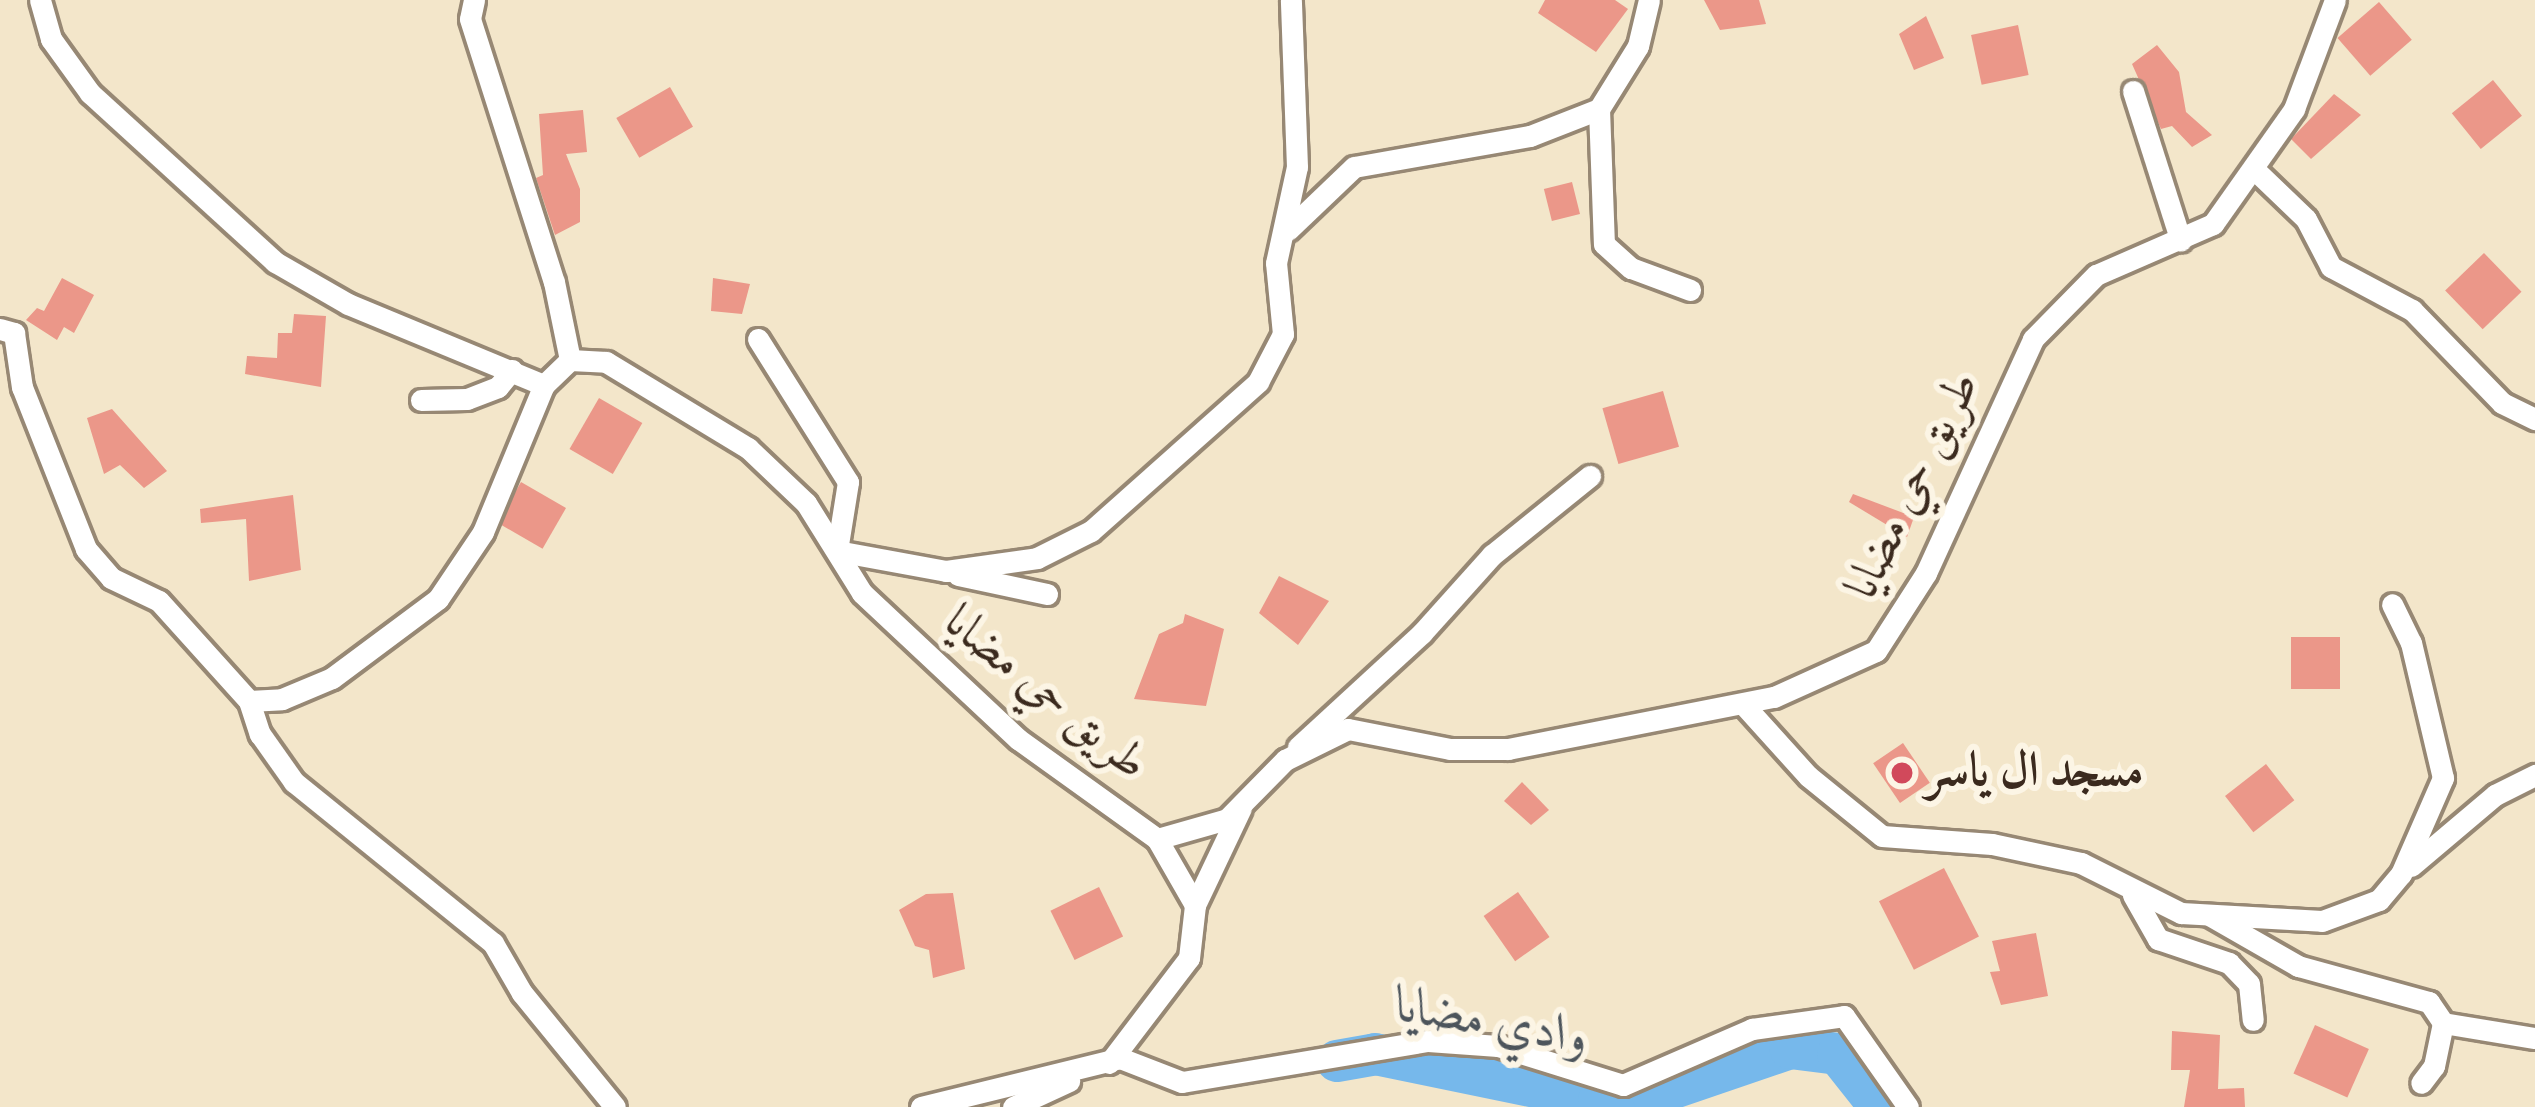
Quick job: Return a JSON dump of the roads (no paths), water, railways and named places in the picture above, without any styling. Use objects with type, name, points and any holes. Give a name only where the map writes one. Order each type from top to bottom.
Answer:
[{"type":"street","points":[[40,0],[51,39],[90,93],[275,262],[348,304],[544,385]]},
{"type":"street","points":[[249,701],[282,699],[332,678],[438,599],[483,532],[544,385],[569,360],[554,282],[470,20],[474,0]]},
{"type":"street","points":[[946,572],[1037,558],[1090,531],[1258,382],[1283,334],[1276,263],[1287,230],[1297,167],[1291,0]]},
{"type":"street","points":[[1649,0],[1638,46],[1599,109],[1604,244],[1630,268],[1690,290]]},
{"type":"street","name":"طريق حي مضايا","points":[[569,360],[606,362],[748,448],[806,503],[862,593],[1018,739],[1157,838],[1227,820],[1285,760],[1348,729],[1450,749],[1508,749],[1743,704],[1876,651],[1926,572],[2033,339],[2096,275],[2213,224],[2256,171],[2294,109],[2335,0]]},
{"type":"street","points":[[2133,91],[2182,241]]},
{"type":"street","points":[[1287,230],[1354,167],[1530,136],[1599,109]]},
{"type":"street","points":[[2256,171],[2306,218],[2331,267],[2402,303],[2502,404],[2535,419]]},
{"type":"street","points":[[0,329],[14,333],[22,387],[86,549],[111,578],[159,601],[249,701],[260,734],[294,782],[398,874],[493,943],[522,993],[615,1107]]},
{"type":"street","points":[[758,339],[848,482],[837,551],[1047,594]]},
{"type":"street","points":[[421,400],[467,399],[498,387],[512,370]]},
{"type":"street","points":[[1285,760],[1422,633],[1492,555],[1590,476]]},
{"type":"street","points":[[2392,604],[2411,643],[2443,778],[2402,874]]},
{"type":"street","points":[[1743,704],[1808,776],[1882,836],[1992,844],[2081,863],[2158,908],[2322,920],[2379,900],[2402,874],[2495,795],[2535,775]]},
{"type":"street","points":[[1013,1107],[1120,1058],[1189,958],[1195,905],[1241,808]]},
{"type":"street","points":[[1157,838],[1195,905]]},
{"type":"street","points":[[2133,896],[2158,939],[2229,963],[2249,984],[2253,1020]]},
{"type":"street","points":[[2203,912],[2298,966],[2429,1003],[2444,1023],[2535,1039]]},
{"type":"street","points":[[921,1107],[1120,1058],[1182,1082],[1428,1041],[1498,1046],[1623,1085],[1752,1029],[1844,1016],[1908,1107]]},
{"type":"street","points":[[2421,1083],[2434,1066],[2444,1023]]},
{"type":"waterway","name":"وادي مضايا","points":[[1337,1061],[1375,1054],[1599,1100],[1653,1095],[1790,1048],[1838,1054],[1880,1107]]},
{"type":"place","name":"مسجد ال ياسر","points":[[1902,773]]}]
